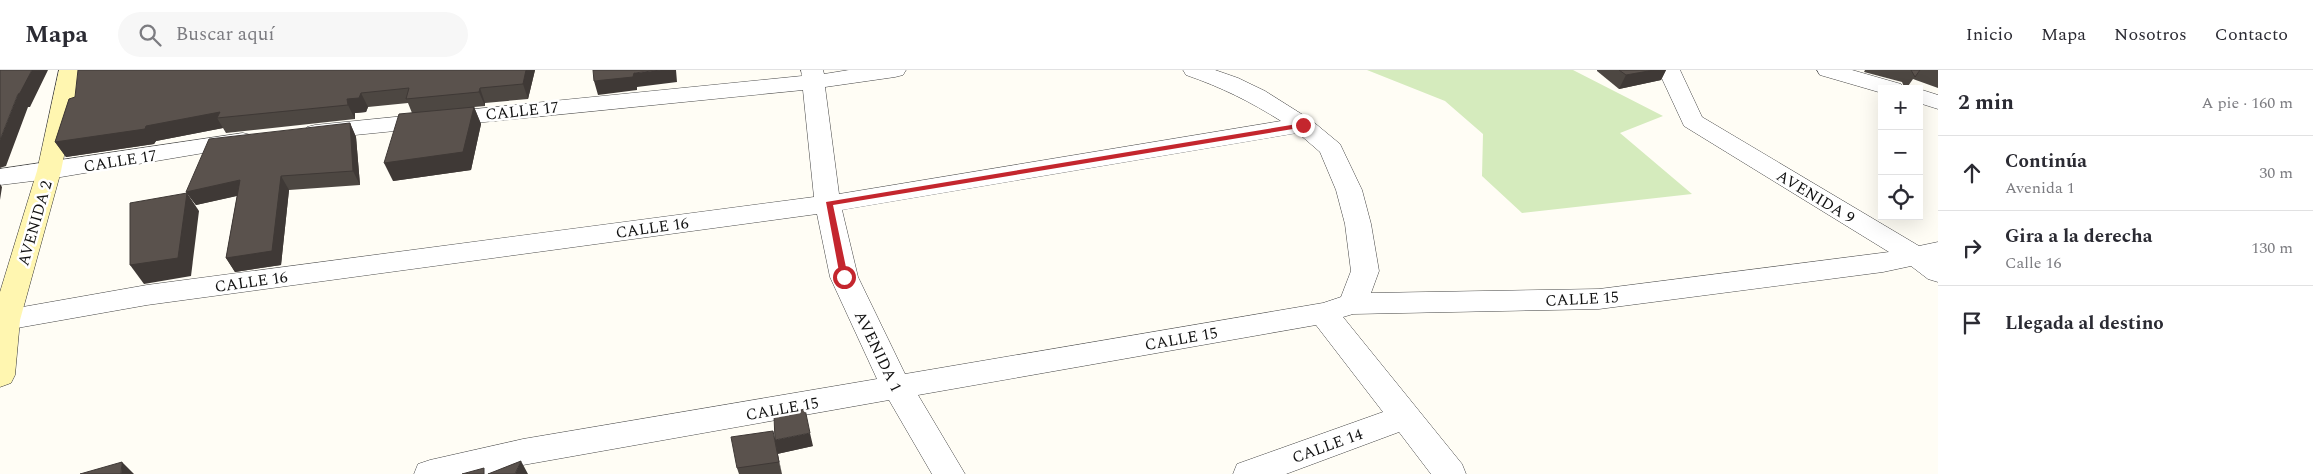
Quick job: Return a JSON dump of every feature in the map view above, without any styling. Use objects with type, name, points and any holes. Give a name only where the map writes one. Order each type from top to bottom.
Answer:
[{"type":"street","name":"AVENIDA 2","points":[[0,375],[3,320],[49,171],[70,70]]},
{"type":"street","name":"CALLE 17","points":[[297,134],[812,76],[895,70]]},
{"type":"street","points":[[1194,70],[1230,83],[1257,96],[1303,125],[1331,149],[1349,190],[1358,224],[1365,271],[1353,304]]},
{"type":"street","name":"AVENIDA 9","points":[[1669,70],[1692,121],[1930,259]]},
{"type":"street","points":[[1828,70],[1879,85]]},
{"type":"street","name":"AVENIDA 1","points":[[812,76],[828,204],[844,277],[896,388],[949,474]]},
{"type":"street","points":[[1923,97],[1938,102]]},
{"type":"street","name":"CALLE 16","points":[[3,320],[148,295],[828,204],[1303,125]]},
{"type":"street","name":"CALLE 17","points":[[0,177],[267,137]]},
{"type":"street","name":"CALLE 15","points":[[430,474],[523,452],[1323,313],[1353,304],[1599,299],[1883,263],[1930,259]]},
{"type":"street","points":[[1323,313],[1450,474]]},
{"type":"street","name":"CALLE 14","points":[[1249,474],[1406,416]]},
{"type":"green space","points":[[1367,70],[1573,70],[1663,116],[1620,133],[1692,194],[1522,213],[1482,176],[1483,134],[1445,101]]},
{"type":"building","points":[[0,70],[32,70],[18,94],[0,140]]},
{"type":"building","points":[[78,70],[526,70],[523,84],[480,88],[479,92],[406,99],[409,88],[361,93],[359,98],[347,99],[348,105],[217,118],[220,112],[146,126],[145,129],[55,142],[69,99],[75,97]]},
{"type":"building","points":[[593,70],[661,70],[634,73],[633,77],[594,81]]},
{"type":"building","points":[[1619,70],[1654,70],[1626,75]]},
{"type":"building","points":[[1911,70],[1920,70],[1915,77]]},
{"type":"building","points":[[474,107],[463,152],[384,163],[399,114]]},
{"type":"building","points":[[350,123],[353,171],[281,176],[272,251],[226,258],[240,180],[186,192],[209,139]]},
{"type":"building","points":[[187,193],[178,258],[130,265],[130,203]]},
{"type":"building","points":[[805,409],[810,433],[775,440],[774,416]]},
{"type":"building","points":[[773,431],[779,462],[737,468],[731,437]]},
{"type":"building","points":[[521,461],[515,474],[488,474]]},
{"type":"building","points":[[122,462],[121,474],[80,474]]},
{"type":"building","points":[[484,468],[484,474],[462,474]]},
{"type":"route","points":[[844,277],[828,204],[1303,125]]}]
